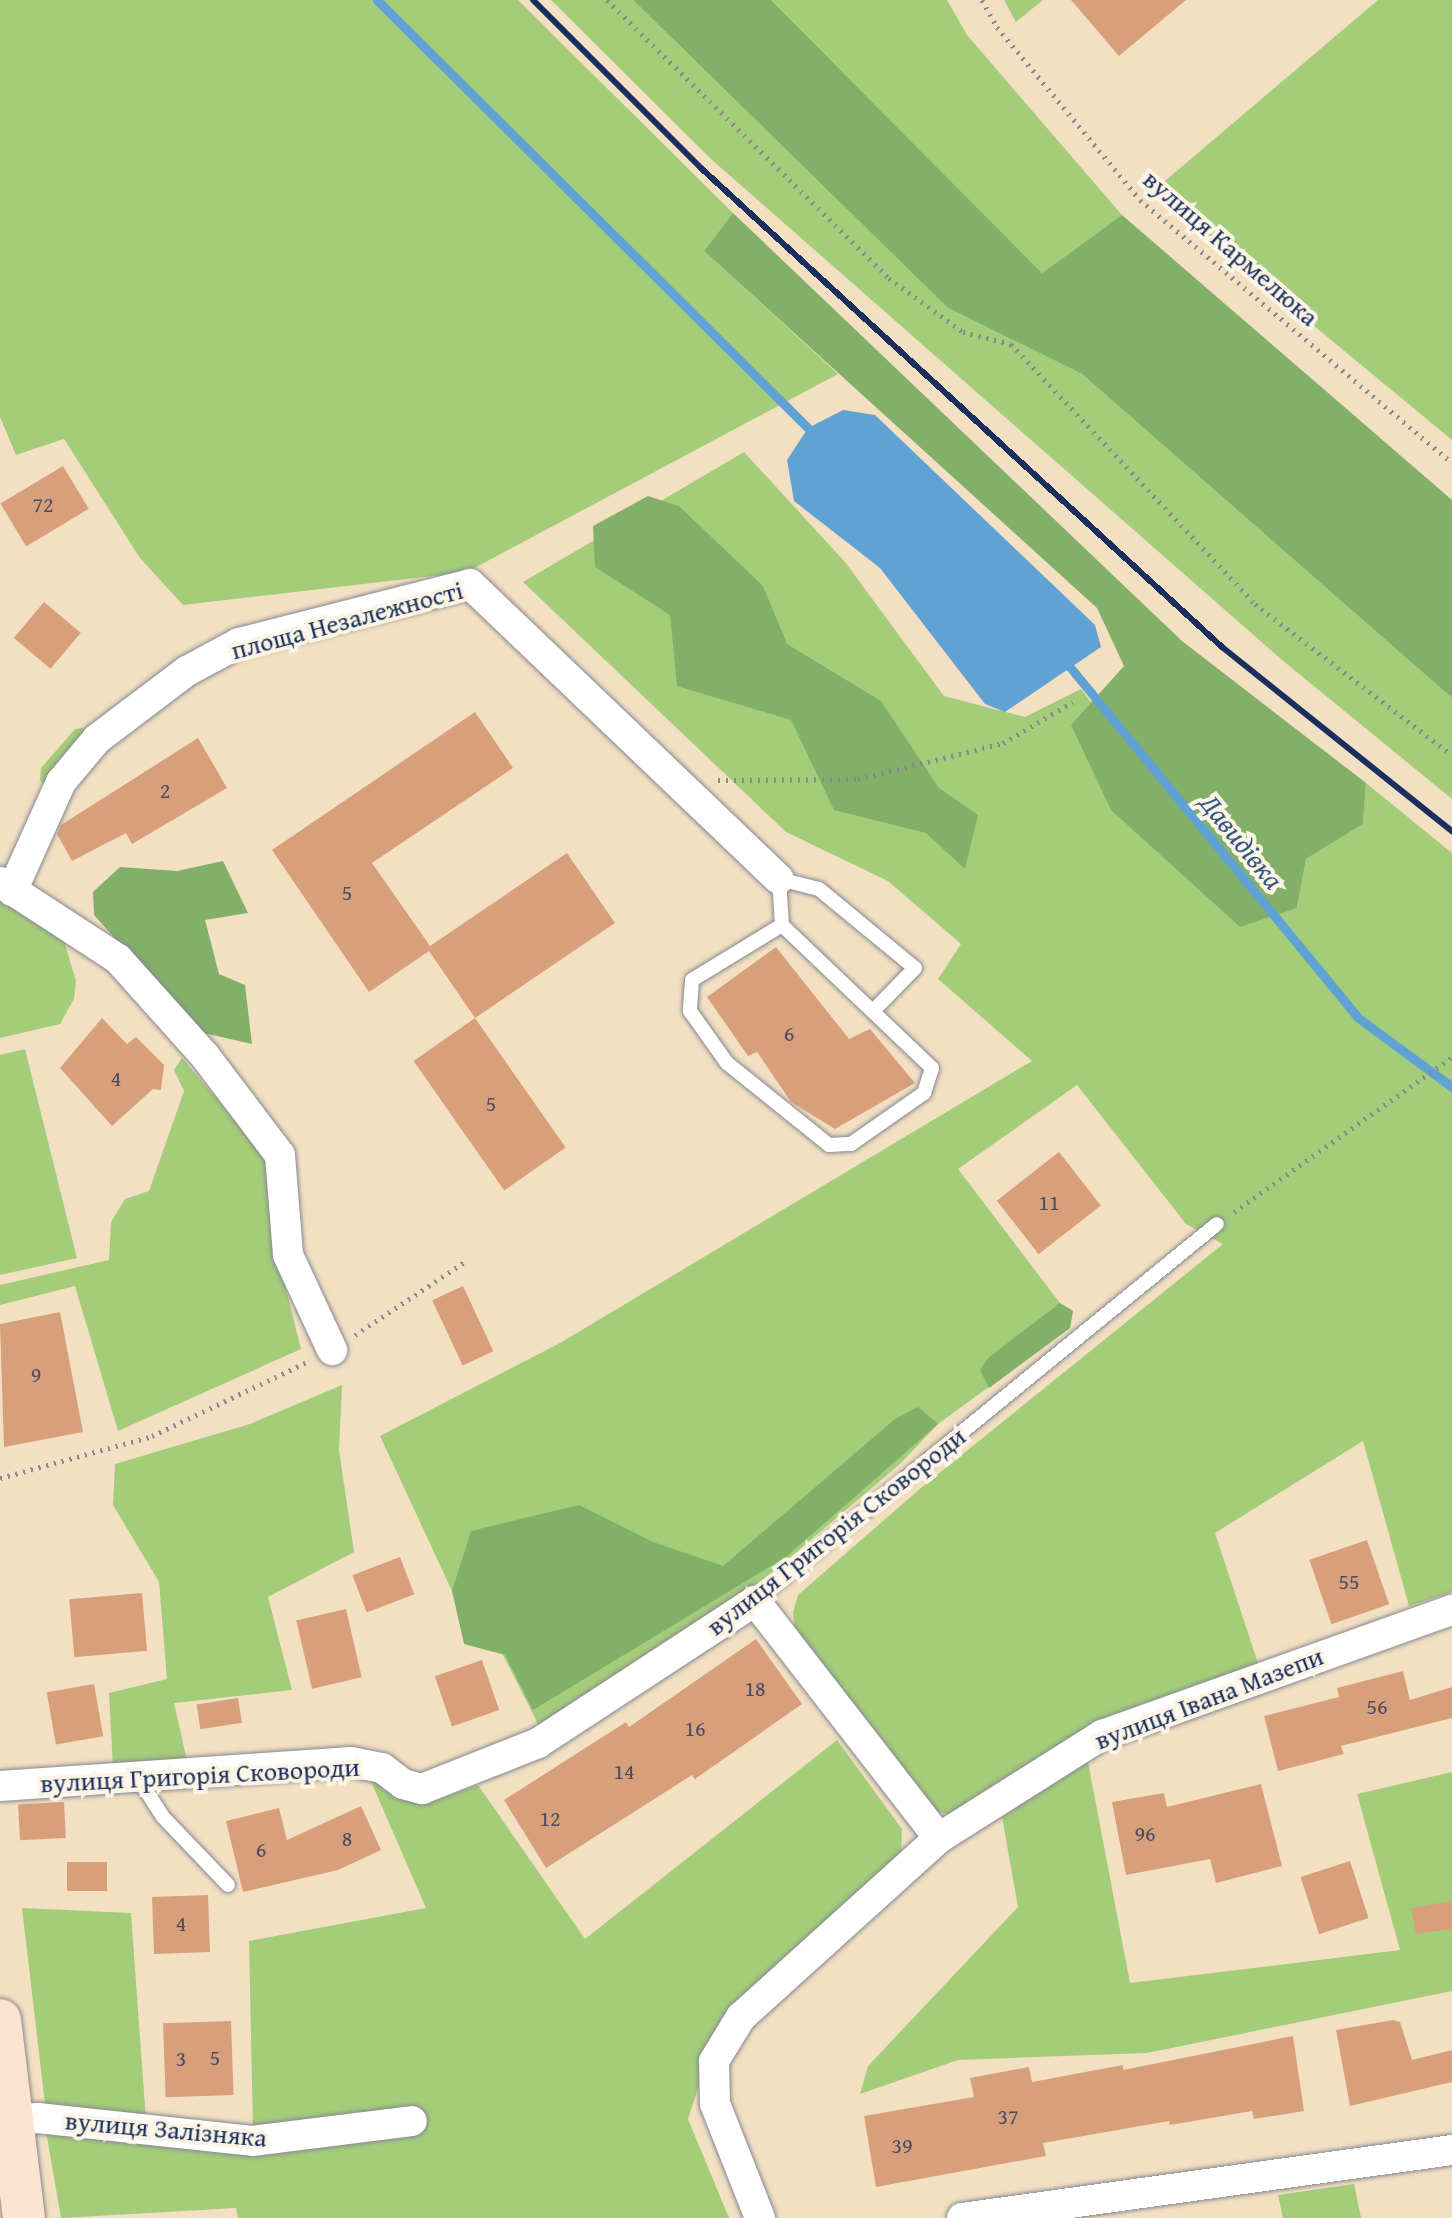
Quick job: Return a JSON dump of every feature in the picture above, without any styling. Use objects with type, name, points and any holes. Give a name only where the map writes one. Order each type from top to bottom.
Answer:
[{"type":"main road","points":[[0,2020],[15,2120],[24,2218]]},
{"type":"street","name":"площа Незалежності","points":[[332,1350],[288,1255],[280,1155],[205,1056],[118,959],[6,886],[61,782],[97,739],[187,671],[239,643],[470,584],[681,780],[779,879]]},
{"type":"street","name":"вулиця Григорія Сковороди","points":[[0,1786],[351,1762],[382,1768],[403,1784],[422,1789],[538,1743],[755,1601]]},
{"type":"street","points":[[755,1601],[939,1838]]},
{"type":"street","name":"вулиця Івана Мазепи","points":[[760,2218],[715,2104],[714,2061],[741,2017],[939,1838],[1102,1735],[1452,1610]]},
{"type":"street","name":"вулиця Залізняка","points":[[15,2120],[38,2118],[252,2141],[412,2121]]},
{"type":"street","points":[[962,2218],[1452,2150]]},
{"type":"lane","points":[[782,925],[692,980],[690,1011],[727,1063],[829,1145],[851,1144],[924,1093],[932,1068],[875,1009],[782,925],[779,879],[819,889],[915,968],[875,1009]]},
{"type":"lane","name":"вулиця Григорія Сковороди","points":[[755,1601],[1217,1224]]},
{"type":"lane","points":[[138,1778],[163,1817],[228,1885]]},
{"type":"path","points":[[607,0],[889,278],[963,332],[1011,344],[1255,604],[1452,755]]},
{"type":"path","name":"вулиця Кармелюка","points":[[982,0],[997,27],[1140,200],[1452,463]]},
{"type":"path","points":[[681,780],[858,779],[1003,743],[1073,702]]},
{"type":"path","points":[[1217,1224],[1452,1057]]},
{"type":"path","points":[[0,1478],[152,1436],[332,1350],[466,1261]]},
{"type":"green space","points":[[0,0],[518,0],[733,213],[704,251],[838,374],[467,572],[183,605],[140,558],[64,439],[16,455],[0,417]]},
{"type":"green space","points":[[551,0],[633,0],[948,308],[1082,374],[1452,698],[1452,799],[1282,660],[712,160]]},
{"type":"green space","points":[[633,0],[771,0],[1042,273],[1122,215],[1452,500],[1452,698],[1082,374],[948,308]]},
{"type":"green space","points":[[771,0],[947,0],[967,35],[1122,215],[1042,273]]},
{"type":"green space","points":[[1004,0],[1043,0],[1016,22]]},
{"type":"green space","points":[[1378,0],[1452,0],[1452,440],[1152,192]]},
{"type":"green space","points":[[733,213],[1182,641],[1366,783],[1363,824],[1306,859],[1297,908],[1240,927],[1111,810],[1071,725],[1124,666],[1097,608],[704,251]]},
{"type":"green space","points":[[744,452],[845,562],[944,696],[1025,717],[1081,689],[1258,920],[1297,908],[1306,859],[1363,824],[1366,783],[1452,853],[1452,1592],[1409,1606],[1363,1441],[1215,1533],[1258,1663],[1112,1715],[952,1814],[933,1812],[796,1634],[793,1613],[798,1595],[922,1487],[1223,1244],[1186,1224],[1077,1085],[958,1169],[1060,1303],[1073,1311],[1070,1328],[938,1424],[900,1464],[748,1593],[540,1728],[492,1633],[452,1591],[380,1436],[560,1343],[1032,1061],[938,979],[961,944],[888,881],[786,832],[523,582]]},
{"type":"green space","points":[[648,496],[679,506],[763,586],[787,644],[881,701],[939,788],[978,815],[965,869],[926,833],[834,810],[791,720],[677,686],[670,615],[595,567],[593,526]]},
{"type":"green space","points":[[82,728],[86,732],[54,795],[40,780],[41,768],[75,729]]},
{"type":"green space","points":[[223,861],[248,913],[205,920],[219,974],[245,985],[252,1044],[199,1032],[94,915],[93,892],[120,867],[177,871]]},
{"type":"green space","points":[[0,901],[64,941],[76,981],[74,999],[60,1024],[0,1038]]},
{"type":"green space","points":[[25,1049],[77,1258],[0,1275],[0,1055]]},
{"type":"green space","points":[[182,1058],[269,1160],[274,1241],[301,1349],[118,1431],[75,1286],[0,1305],[0,1285],[109,1260],[111,1222],[125,1199],[149,1191],[184,1091],[174,1070]]},
{"type":"green space","points":[[1060,1303],[1073,1311],[1070,1328],[989,1388],[980,1370],[988,1358]]},
{"type":"green space","points":[[342,1385],[339,1450],[354,1552],[268,1597],[292,1690],[174,1703],[188,1765],[113,1768],[109,1693],[167,1679],[159,1582],[113,1505],[115,1464],[250,1424]]},
{"type":"green space","points":[[918,1407],[938,1424],[786,1557],[533,1710],[505,1655],[464,1644],[452,1591],[471,1531],[579,1505],[653,1542],[723,1566],[895,1419]]},
{"type":"green space","points":[[837,1740],[902,1829],[901,1857],[721,2018],[688,2119],[729,2218],[238,2218],[236,2208],[61,2218],[46,2131],[253,2128],[249,1941],[426,1908],[369,1777],[406,1797],[430,1802],[478,1785],[585,1939]]},
{"type":"green space","points":[[1088,1762],[1130,1983],[1400,1950],[1357,1794],[1452,1772],[1452,1991],[1147,2053],[958,2060],[860,2094],[868,2066],[1018,1907],[1002,1817]]},
{"type":"green space","points":[[22,1908],[131,1913],[146,2120],[45,2104]]},
{"type":"green space","points":[[1354,2184],[1361,2218],[1283,2218],[1278,2195]]},
{"type":"water","points":[[843,410],[875,415],[1095,625],[1101,647],[1005,712],[985,704],[880,568],[794,501],[787,460],[808,428]]},
{"type":"building","points":[[1071,0],[1186,0],[1119,56]]},
{"type":"building","points":[[63,466],[89,509],[26,546],[0,504]]},
{"type":"building","points":[[44,602],[81,633],[51,669],[14,638]]},
{"type":"building","points":[[475,712],[513,768],[372,863],[430,946],[567,853],[615,923],[475,1018],[429,951],[369,992],[272,850]]},
{"type":"building","points":[[198,738],[227,788],[132,844],[126,833],[72,861],[57,834],[61,825]]},
{"type":"building","points":[[776,947],[849,1039],[870,1029],[915,1083],[835,1129],[791,1102],[757,1052],[748,1056],[707,997]]},
{"type":"building","points":[[102,1018],[127,1044],[136,1037],[164,1065],[161,1090],[153,1089],[112,1126],[60,1068]]},
{"type":"building","points":[[475,1018],[566,1147],[504,1190],[414,1061]]},
{"type":"building","points":[[1059,1152],[1101,1206],[1039,1254],[997,1201]]},
{"type":"building","points":[[463,1286],[493,1351],[463,1366],[432,1300]]},
{"type":"building","points":[[60,1312],[83,1432],[4,1447],[0,1324]]},
{"type":"building","points":[[1367,1540],[1389,1604],[1331,1624],[1309,1560]]},
{"type":"building","points":[[400,1557],[414,1594],[367,1613],[352,1575]]},
{"type":"building","points":[[142,1593],[147,1651],[74,1657],[69,1599]]},
{"type":"building","points":[[346,1609],[362,1677],[312,1689],[296,1620]]},
{"type":"building","points":[[756,1639],[802,1704],[695,1779],[692,1775],[546,1868],[504,1800],[626,1722],[629,1727]]},
{"type":"building","points":[[482,1660],[499,1710],[452,1726],[435,1676]]},
{"type":"building","points":[[1403,1671],[1410,1700],[1452,1687],[1452,1718],[1341,1746],[1344,1754],[1278,1771],[1264,1716],[1339,1697],[1337,1688]]},
{"type":"building","points":[[94,1684],[103,1736],[56,1745],[47,1692]]},
{"type":"building","points":[[238,1698],[242,1723],[200,1729],[197,1705]]},
{"type":"building","points":[[1261,1784],[1282,1866],[1216,1883],[1210,1859],[1126,1875],[1112,1802],[1164,1793],[1167,1807]]},
{"type":"building","points":[[64,1802],[66,1838],[20,1840],[18,1804]]},
{"type":"building","points":[[361,1806],[381,1850],[338,1870],[243,1892],[226,1821],[279,1808],[287,1840]]},
{"type":"building","points":[[1350,1861],[1369,1918],[1319,1934],[1301,1877]]},
{"type":"building","points":[[67,1862],[107,1862],[107,1891],[67,1891]]},
{"type":"building","points":[[208,1895],[210,1952],[154,1954],[152,1897]]},
{"type":"building","points":[[1452,1901],[1452,1929],[1416,1934],[1411,1908]]},
{"type":"building","points":[[1393,2020],[1400,2022],[1412,2060],[1452,2050],[1452,2082],[1350,2106],[1336,2030]]},
{"type":"building","points":[[231,2021],[234,2095],[166,2097],[163,2023]]},
{"type":"building","points":[[1293,2036],[1304,2111],[1254,2119],[1252,2111],[1170,2125],[1169,2121],[1043,2143],[1046,2156],[876,2187],[864,2116],[974,2097],[970,2078],[1029,2067],[1032,2082],[1123,2065],[1123,2070]]},
{"type":"waterway","points":[[377,0],[808,428]]},
{"type":"waterway","name":"Давидівка","points":[[1065,661],[1357,1017],[1452,1087]]},
{"type":"railway","points":[[533,0],[702,169],[1222,647],[1452,831]]}]
